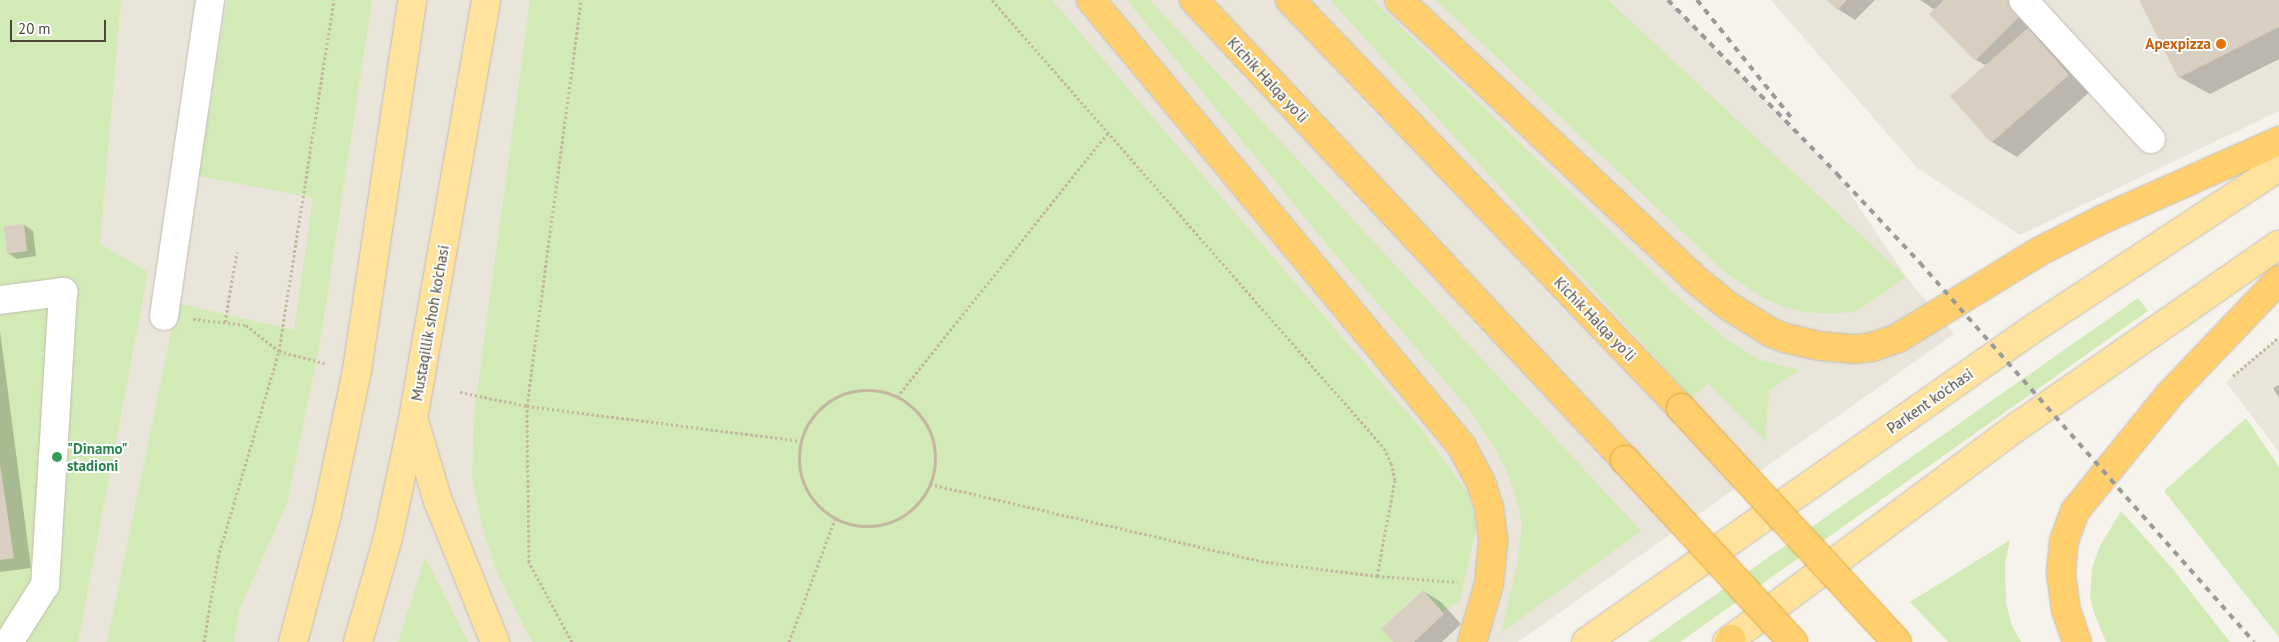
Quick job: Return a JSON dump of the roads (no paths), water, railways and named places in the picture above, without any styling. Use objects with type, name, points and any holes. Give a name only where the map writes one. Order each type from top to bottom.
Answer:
[{"type":"highway","points":[[1091,0],[1461,445],[1480,480],[1489,507],[1493,542],[1489,584],[1472,642]]},
{"type":"highway","name":"Kichik Halqa yo'li","points":[[1194,0],[1793,642]]},
{"type":"highway","name":"Kichik Halqa yo'li","points":[[1290,0],[1680,408],[1898,642]]},
{"type":"highway","points":[[1399,0],[1696,280],[1727,306],[1770,332],[1785,338],[1820,346],[1856,349],[1872,347],[1898,338],[2040,252],[2103,218],[2279,141]]},
{"type":"highway","points":[[2077,642],[2066,610],[2061,572],[2064,541],[2075,511],[2170,394],[2279,280]]},
{"type":"main road","points":[[293,642],[327,514],[357,370],[412,0]]},
{"type":"main road","name":"Mustaqillik shoh ko'chasi","points":[[358,642],[388,538],[413,419],[486,0]]},
{"type":"main road","name":"Parkent ko'chasi","points":[[1586,642],[1613,630],[2026,334],[2279,167]]},
{"type":"main road","points":[[1729,641],[2021,424],[2279,245]]},
{"type":"main road","points":[[413,419],[438,502],[495,642]]},
{"type":"street","points":[[164,316],[210,0]]},
{"type":"street","points":[[2023,0],[2151,139]]},
{"type":"street","points":[[0,300],[63,292],[45,585],[9,642]]},
{"type":"railway","points":[[1668,0],[1837,174],[1920,263],[2254,642]]},
{"type":"railway","points":[[1697,0],[1794,121]]},
{"type":"place","name":"Apexpizza","points":[[2221,44]]},
{"type":"place","name":"\"Dinamo\" stadioni","points":[[57,457]]}]
